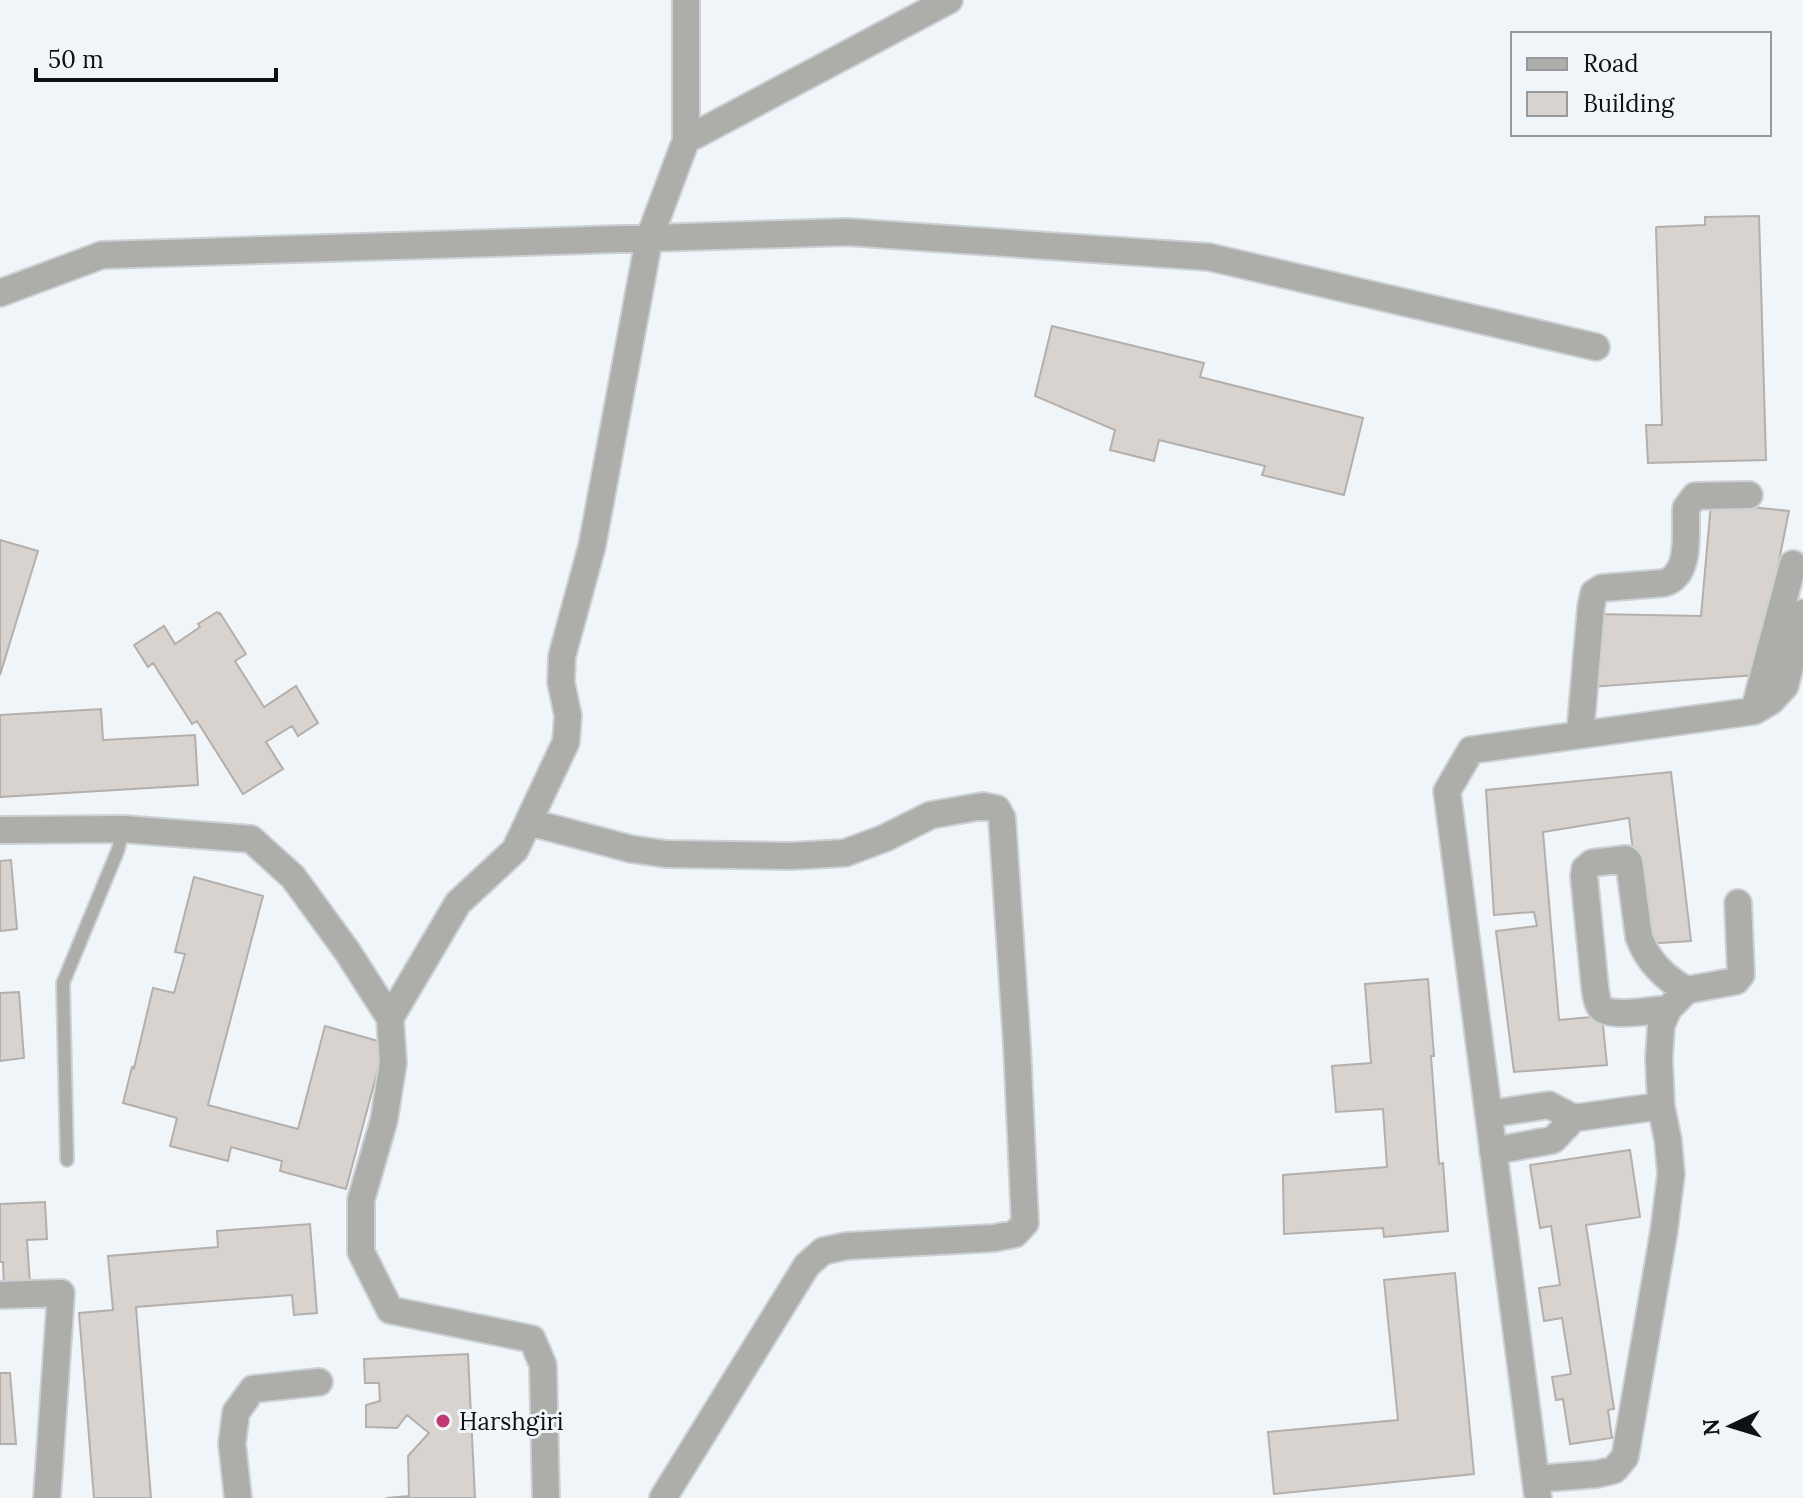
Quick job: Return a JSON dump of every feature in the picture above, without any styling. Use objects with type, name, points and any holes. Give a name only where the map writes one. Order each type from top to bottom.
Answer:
[{"type":"street","points":[[390,1018],[458,903],[515,850],[566,742],[568,716],[561,682],[562,656],[592,546],[649,239],[686,140],[686,0]]},
{"type":"street","points":[[686,140],[949,0]]},
{"type":"street","points":[[0,293],[102,255],[847,232],[1209,257],[1596,347]]},
{"type":"street","points":[[1580,735],[1594,593],[1602,588],[1673,581],[1684,559],[1686,508],[1695,496],[1749,495]]},
{"type":"street","points":[[1754,711],[1793,564]]},
{"type":"street","points":[[1738,903],[1741,975],[1736,981],[1687,990],[1668,1009],[1661,1026],[1661,1106],[1671,1174],[1625,1457],[1614,1470],[1537,1488],[1447,791],[1471,750],[1754,711],[1771,701],[1785,686],[1803,613]]},
{"type":"street","points":[[529,822],[631,849],[666,854],[790,856],[845,853],[885,838],[931,815],[983,806],[997,809],[1002,818],[1025,1223],[1015,1234],[994,1238],[846,1246],[823,1251],[807,1265],[663,1498]]},
{"type":"street","points":[[0,830],[123,829],[251,839],[293,877],[347,951],[390,1018],[393,1063],[384,1120],[361,1200],[361,1252],[390,1310],[532,1339],[543,1365],[546,1498]]},
{"type":"street","points":[[1668,1009],[1620,1013],[1606,1012],[1598,1005],[1584,876],[1585,869],[1592,863],[1626,859],[1629,862],[1643,948],[1653,963],[1673,982],[1687,990]]},
{"type":"street","points":[[1489,1114],[1549,1105],[1574,1118],[1661,1106]]},
{"type":"street","points":[[1493,1151],[1553,1140],[1574,1118]]},
{"type":"street","points":[[0,1295],[61,1293],[47,1498]]},
{"type":"street","points":[[238,1498],[232,1443],[236,1412],[253,1389],[319,1382]]},
{"type":"lane","points":[[67,1160],[63,983],[118,850],[123,829]]},
{"type":"building","points":[[1759,216],[1766,460],[1648,463],[1646,425],[1662,425],[1656,228],[1705,225],[1705,217]]},
{"type":"building","points":[[1052,326],[1204,363],[1200,377],[1363,418],[1344,495],[1262,475],[1265,466],[1159,440],[1154,461],[1110,450],[1115,430],[1035,396]]},
{"type":"building","points":[[1711,503],[1789,511],[1756,675],[1590,687],[1594,614],[1701,616]]},
{"type":"building","points":[[0,540],[38,551],[0,675]]},
{"type":"building","points":[[217,612],[246,654],[235,661],[264,707],[296,686],[318,723],[298,736],[292,726],[266,742],[283,769],[243,794],[197,721],[192,724],[153,663],[148,667],[134,645],[164,626],[175,644]]},
{"type":"building","points":[[101,709],[103,740],[195,735],[198,785],[0,797],[0,715]]},
{"type":"building","points":[[1671,772],[1691,941],[1644,944],[1629,818],[1543,832],[1559,1020],[1602,1016],[1607,1065],[1514,1072],[1496,931],[1537,926],[1534,912],[1494,915],[1486,790]]},
{"type":"building","points":[[11,860],[17,929],[0,931],[0,861]]},
{"type":"building","points":[[194,877],[263,896],[208,1105],[298,1129],[325,1026],[385,1043],[346,1189],[280,1171],[282,1161],[231,1147],[228,1161],[170,1146],[177,1118],[123,1103],[153,988],[174,993],[185,954],[175,952]]},
{"type":"building","points":[[1428,979],[1439,1164],[1443,1163],[1448,1231],[1384,1237],[1383,1228],[1284,1234],[1283,1175],[1387,1167],[1383,1109],[1336,1112],[1332,1066],[1371,1063],[1365,984]]},
{"type":"building","points":[[19,992],[24,1058],[0,1061],[0,993]]},
{"type":"building","points":[[1630,1150],[1640,1217],[1586,1225],[1614,1409],[1608,1410],[1612,1438],[1570,1444],[1563,1399],[1556,1400],[1552,1377],[1571,1374],[1562,1318],[1544,1321],[1539,1288],[1560,1285],[1551,1226],[1540,1228],[1530,1165]]},
{"type":"building","points":[[45,1202],[47,1239],[27,1240],[30,1284],[4,1286],[3,1262],[0,1262],[0,1204]]},
{"type":"building","points":[[310,1224],[317,1313],[294,1315],[292,1295],[136,1307],[151,1498],[94,1498],[79,1313],[113,1310],[108,1256],[218,1247],[217,1231]]},
{"type":"building","points":[[1455,1273],[1474,1474],[1274,1494],[1268,1432],[1398,1420],[1384,1280]]},
{"type":"building","name":"Harshgiri","points":[[468,1354],[475,1498],[386,1498],[409,1496],[408,1456],[429,1433],[407,1415],[397,1428],[366,1427],[366,1405],[380,1401],[379,1383],[365,1383],[364,1359]]},
{"type":"building","points":[[0,1373],[10,1373],[16,1444],[0,1444]]},
{"type":"place","name":"Harshgiri","points":[[443,1421]]}]
